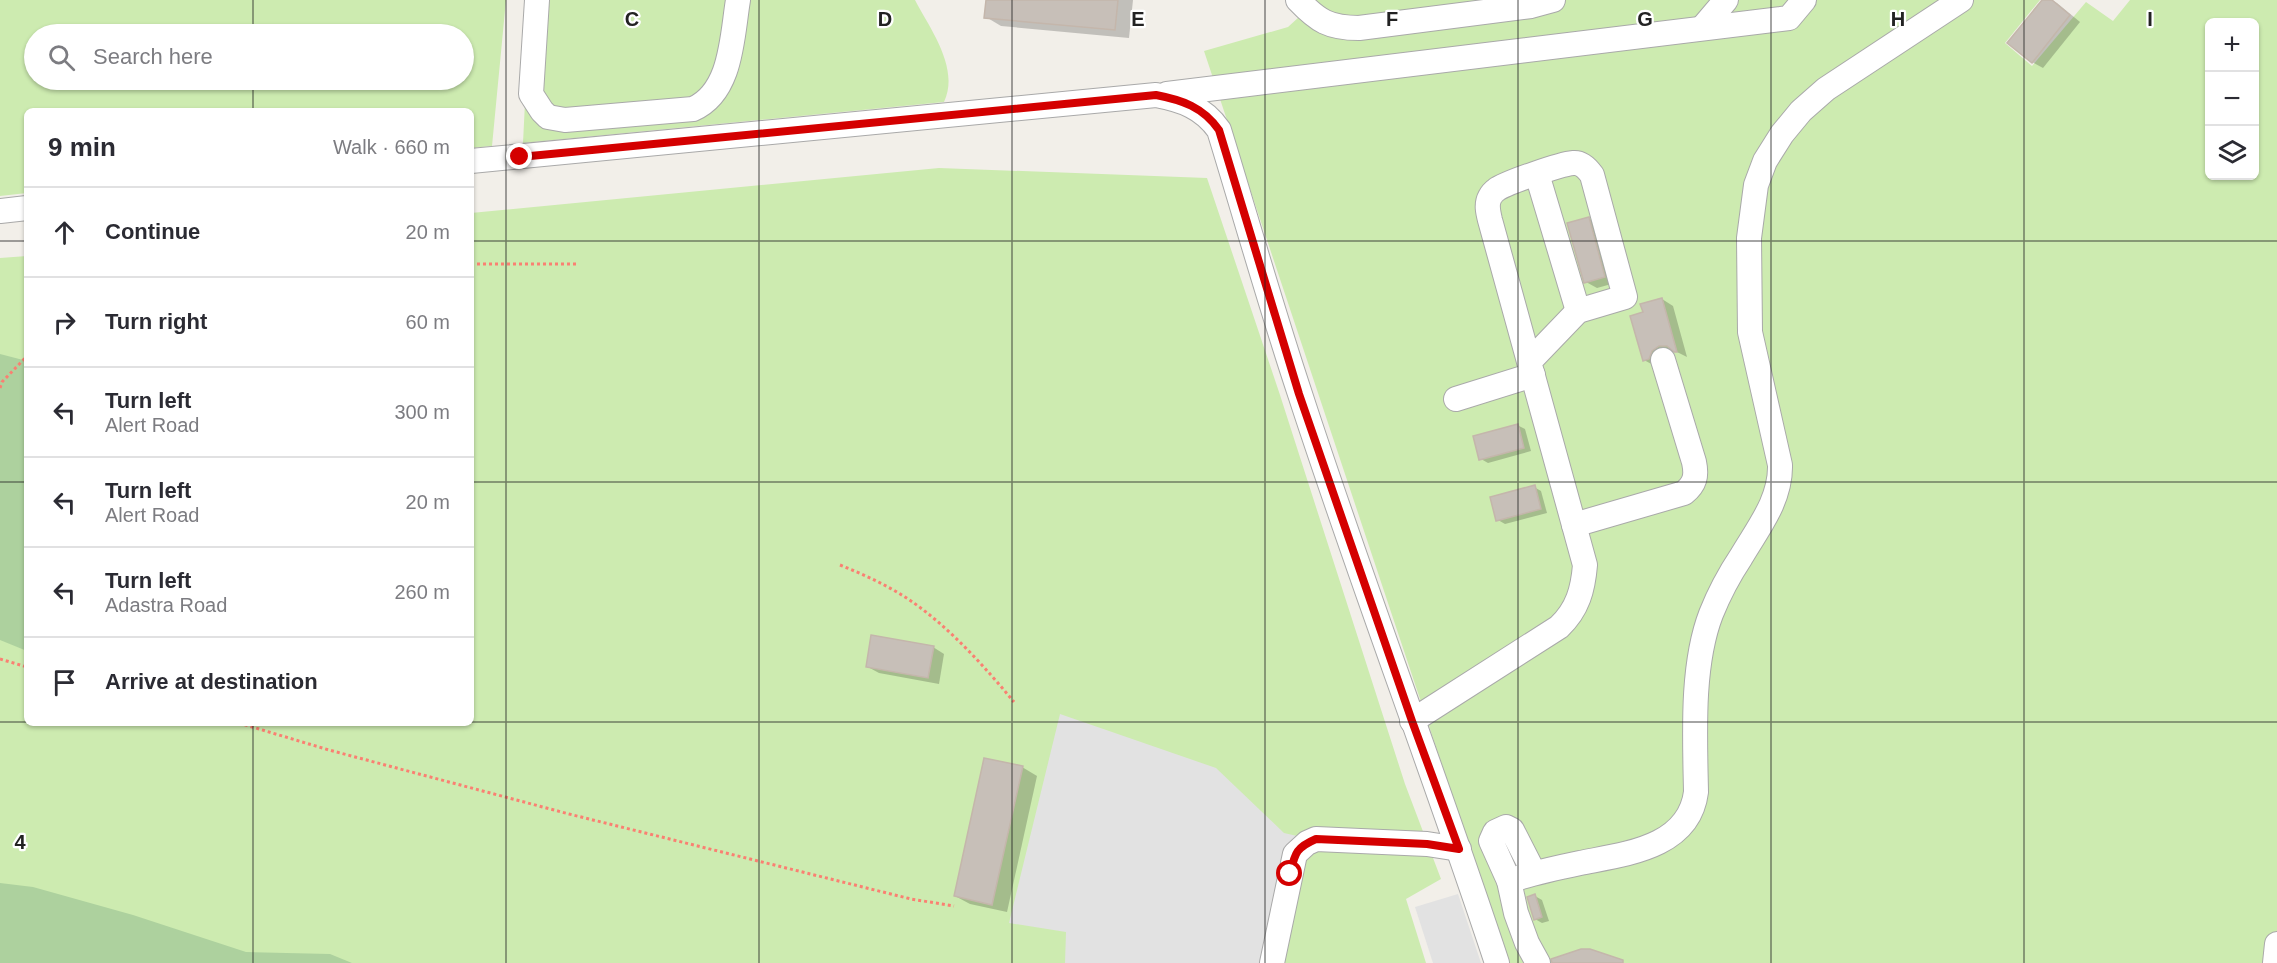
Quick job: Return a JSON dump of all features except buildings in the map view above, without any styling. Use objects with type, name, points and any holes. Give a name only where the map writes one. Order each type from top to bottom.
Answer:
[{"type":"street","points":[[537,0],[531,94],[548,117],[565,120],[693,109],[701,105],[716,90],[726,68],[738,0]]},
{"type":"street","points":[[1298,0],[1319,20],[1343,28],[1359,28],[1531,6],[1553,0]]},
{"type":"street","points":[[1703,27],[1726,0]]},
{"type":"street","points":[[474,161],[1167,97],[1703,27],[1789,18],[1804,0]]},
{"type":"street","points":[[1509,881],[1534,873],[1637,852],[1674,833],[1687,820],[1695,806],[1696,701],[1708,625],[1727,580],[1767,514],[1780,480],[1780,465],[1750,332],[1749,238],[1756,185],[1765,161],[1782,134],[1801,111],[1858,67],[1961,0]]},
{"type":"street","points":[[1167,97],[1203,112],[1219,130],[1299,394],[1497,963]]},
{"type":"street","points":[[1412,721],[1559,627],[1567,619],[1583,588],[1585,564],[1531,369],[1487,207],[1490,197],[1496,190],[1572,163],[1585,166],[1592,175],[1625,297],[1578,312],[1531,369],[1456,399]]},
{"type":"street","points":[[1537,174],[1578,312]]},
{"type":"street","points":[[0,211],[24,208]]},
{"type":"street","points":[[1574,525],[1684,493],[1694,481],[1696,472],[1694,462],[1663,360]]},
{"type":"street","points":[[1534,873],[1512,830],[1506,827],[1496,832],[1491,841],[1509,881],[1516,913],[1527,943],[1538,963]]},
{"type":"street","points":[[1272,963],[1295,854],[1307,843],[1316,839],[1327,839],[1427,844],[1459,849]]},
{"type":"street","points":[[2275,963],[2277,944]]},
{"type":"path","points":[[474,264],[576,264]]},
{"type":"path","points":[[0,388],[2,382],[24,359]]},
{"type":"path","points":[[840,564],[876,580],[911,601],[968,651],[1014,702]]},
{"type":"path","points":[[0,659],[24,666]]},
{"type":"path","points":[[249,726],[329,750],[569,814],[911,898],[954,906]]},
{"type":"green space","points":[[0,0],[506,0],[492,146],[474,148],[474,108],[24,108],[24,193],[0,196]]},
{"type":"green space","points":[[530,0],[915,0],[946,62],[948,89],[944,102],[523,143]]},
{"type":"green space","points":[[1306,0],[2040,0],[2005,43],[2032,66],[2086,2],[2113,21],[2130,0],[2277,0],[2277,963],[1508,963],[1204,51],[1288,27],[1310,7]]},
{"type":"green space","points":[[939,168],[1207,178],[1280,395],[1405,784],[1441,879],[1406,899],[1426,963],[0,963],[0,258],[24,256],[24,726],[474,726],[474,213]]},
{"type":"green space","points":[[0,354],[24,360],[24,650],[0,640]]},
{"type":"green space","points":[[0,883],[33,887],[133,915],[246,952],[330,954],[352,963],[0,963]]},
{"type":"shaded area","points":[[1060,714],[1216,768],[1284,833],[1306,838],[1278,963],[1065,963],[1066,932],[1009,923]]},
{"type":"shaded area","points":[[1458,894],[1481,963],[1433,963],[1415,907]]},
{"type":"route","points":[[520,157],[1156,95],[1178,99],[1203,112],[1212,120],[1219,130],[1299,394],[1412,721],[1459,849],[1427,844],[1316,839],[1307,843],[1295,854],[1290,874]]}]
